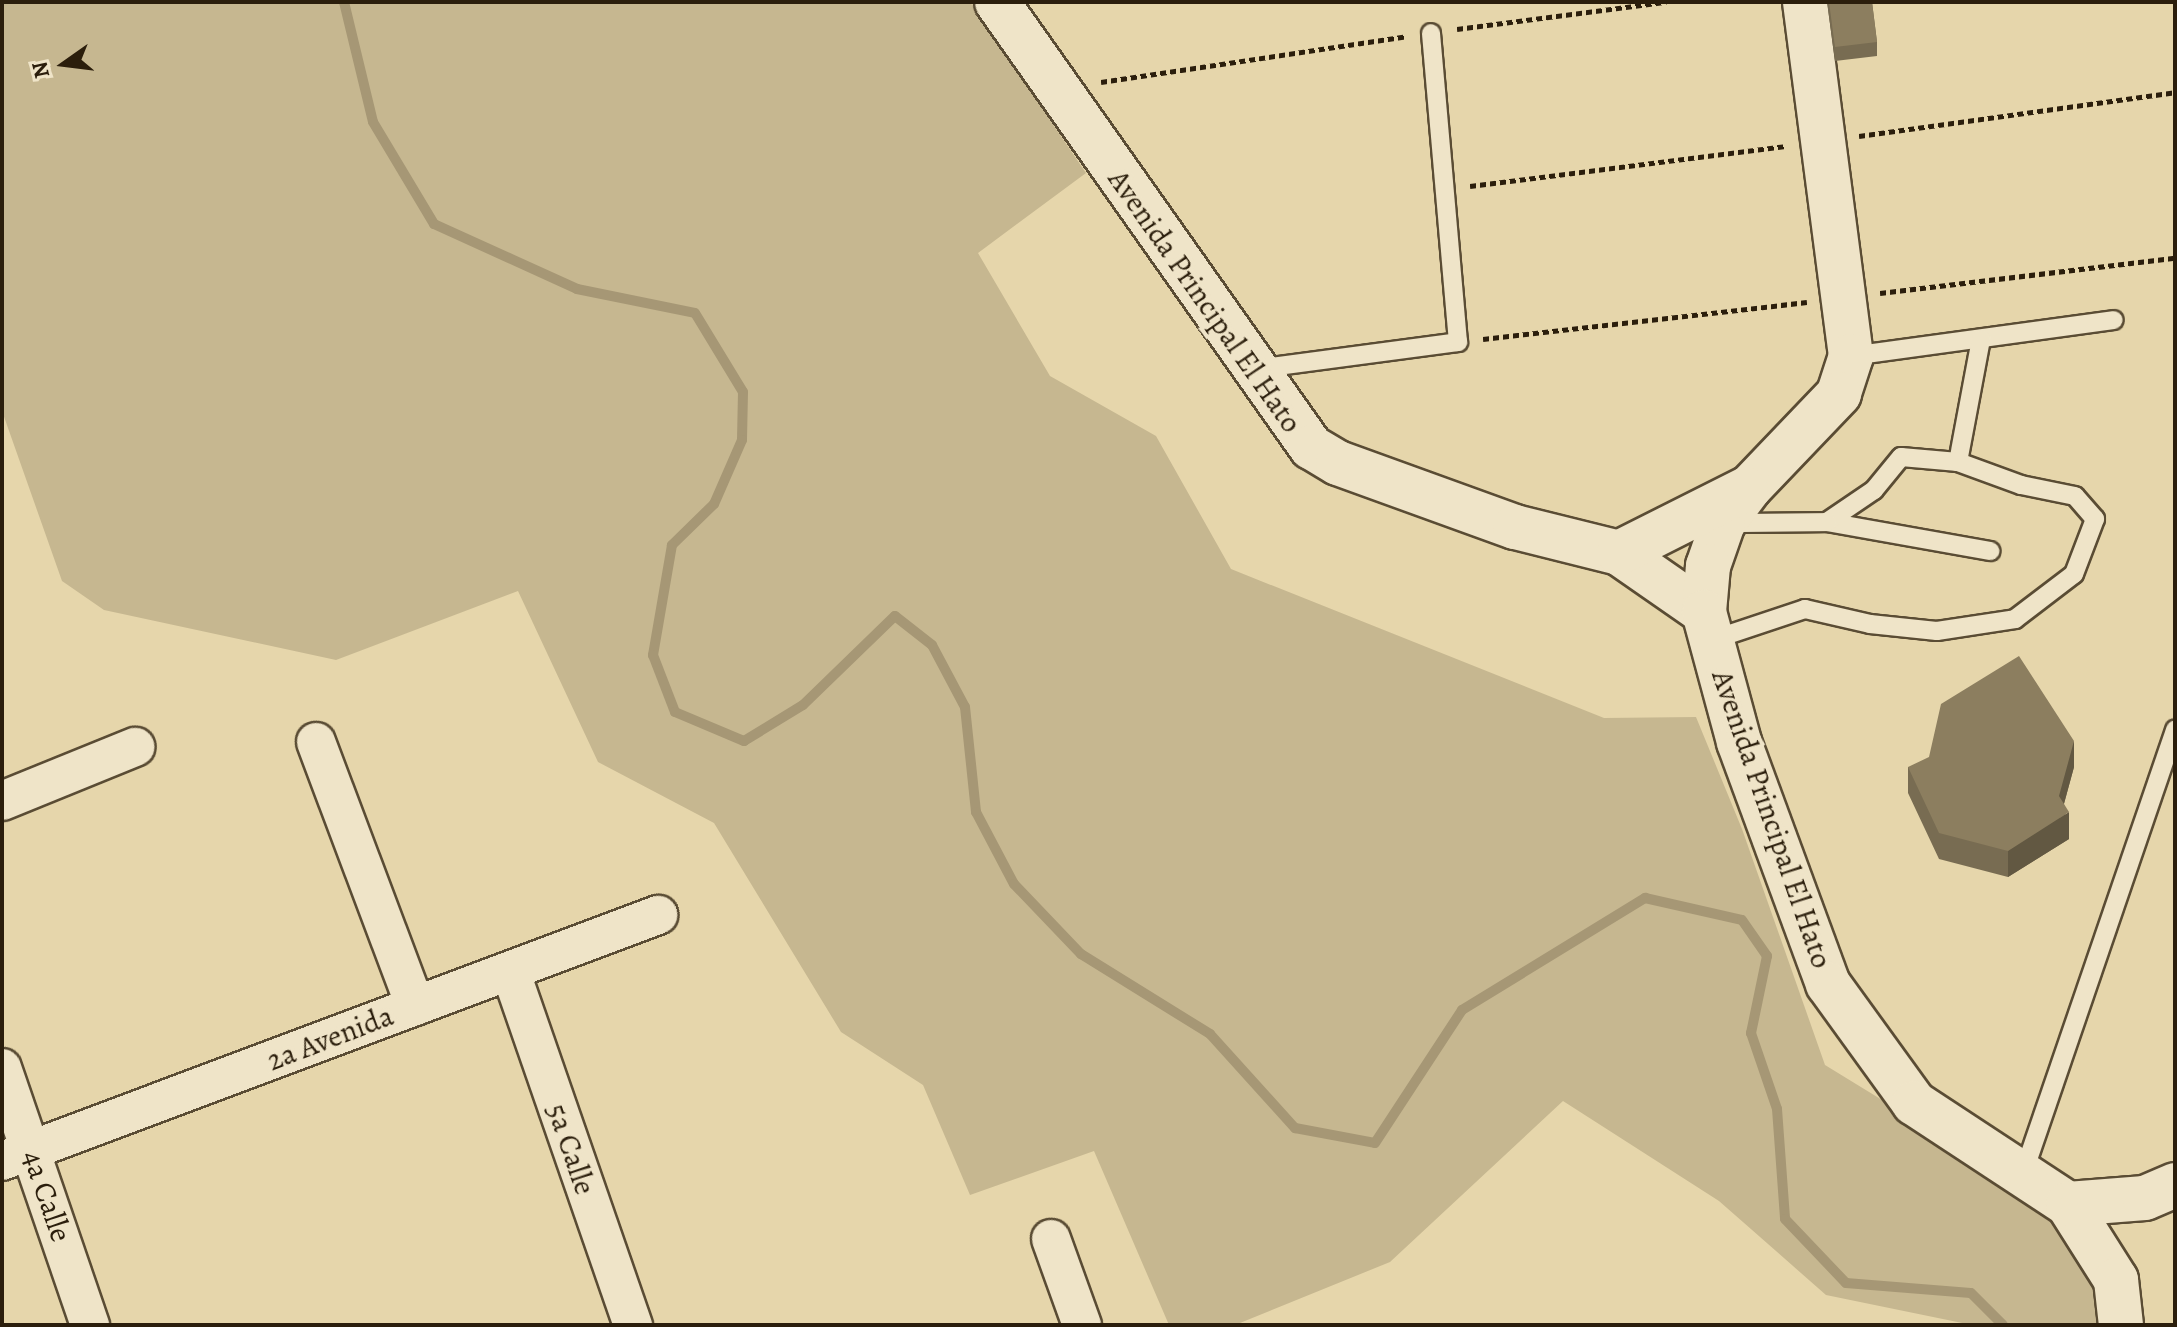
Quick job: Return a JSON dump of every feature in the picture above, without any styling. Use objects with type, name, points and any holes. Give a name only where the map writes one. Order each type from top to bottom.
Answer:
[{"type":"street","name":"Avenida Principal El Hato","points":[[997,2],[1290,425],[1311,447],[1338,463],[1515,527],[1619,553],[1708,626]]},
{"type":"street","name":"Avenida Principal El Hato","points":[[1805,2],[1851,356],[1839,394],[1750,487],[1723,523],[1708,566],[1708,626],[1739,742],[1828,984],[1914,1103],[2068,1204],[2116,1280],[2122,1298],[2121,1325]]},
{"type":"street","name":"Avenida Principal El Hato","points":[[1619,553],[1750,487]]},
{"type":"street","points":[[316,742],[415,1006]]},
{"type":"street","points":[[2,801],[135,747]]},
{"type":"street","name":"2a Avenida","points":[[17,1156],[415,1006],[511,973],[658,915]]},
{"type":"street","name":"5a Calle","points":[[511,973],[633,1325]]},
{"type":"street","name":"4a Calle","points":[[2,1068],[17,1156],[90,1325]]},
{"type":"street","points":[[2068,1204],[2145,1198],[2175,1185]]},
{"type":"street","points":[[1051,1239],[1082,1325]]},
{"type":"lane","points":[[1253,369],[1458,342],[1431,33]]},
{"type":"lane","points":[[1851,356],[2114,320]]},
{"type":"lane","points":[[1958,462],[1981,339]]},
{"type":"lane","points":[[1708,626],[1805,609],[1937,631],[2015,619],[2074,574],[2095,519],[2075,496],[2021,485],[1958,462],[1901,457],[1874,490],[1827,522]]},
{"type":"lane","points":[[1723,523],[1827,522],[1990,551]]},
{"type":"lane","points":[[2023,1174],[2175,729]]},
{"type":"path","points":[[1105,82],[1431,33],[1666,2]]},
{"type":"path","points":[[1445,190],[2175,92]]},
{"type":"path","points":[[1458,342],[2175,258]]},
{"type":"shaded area","points":[[2,2],[970,2],[1086,173],[978,253],[1050,376],[1156,436],[1231,569],[1604,718],[1696,717],[1742,829],[1825,1065],[1887,1103],[2056,1224],[2104,1295],[2100,1325],[1972,1325],[1826,1295],[1719,1201],[1563,1101],[1390,1262],[1235,1325],[1169,1325],[1094,1151],[970,1195],[923,1085],[841,1032],[714,823],[598,762],[518,591],[336,660],[104,610],[62,581],[2,411]]},
{"type":"building","points":[[1829,2],[1872,2],[1877,42],[1835,47]]},
{"type":"building","points":[[2019,656],[2074,741],[2059,796],[2069,812],[2008,851],[1939,833],[1908,767],[1929,757],[1941,704]]},
{"type":"waterway","points":[[344,2],[373,122],[434,224],[577,289],[695,313],[743,392],[742,440],[714,504],[672,545],[653,655],[675,712],[744,741],[803,705],[895,616],[932,645],[965,707],[976,812],[1014,884],[1081,954],[1210,1034],[1295,1128],[1375,1143],[1462,1010],[1645,898],[1742,920],[1767,956],[1751,1033],[1777,1109],[1785,1219],[1846,1283],[1971,1293],[2003,1325]]}]
